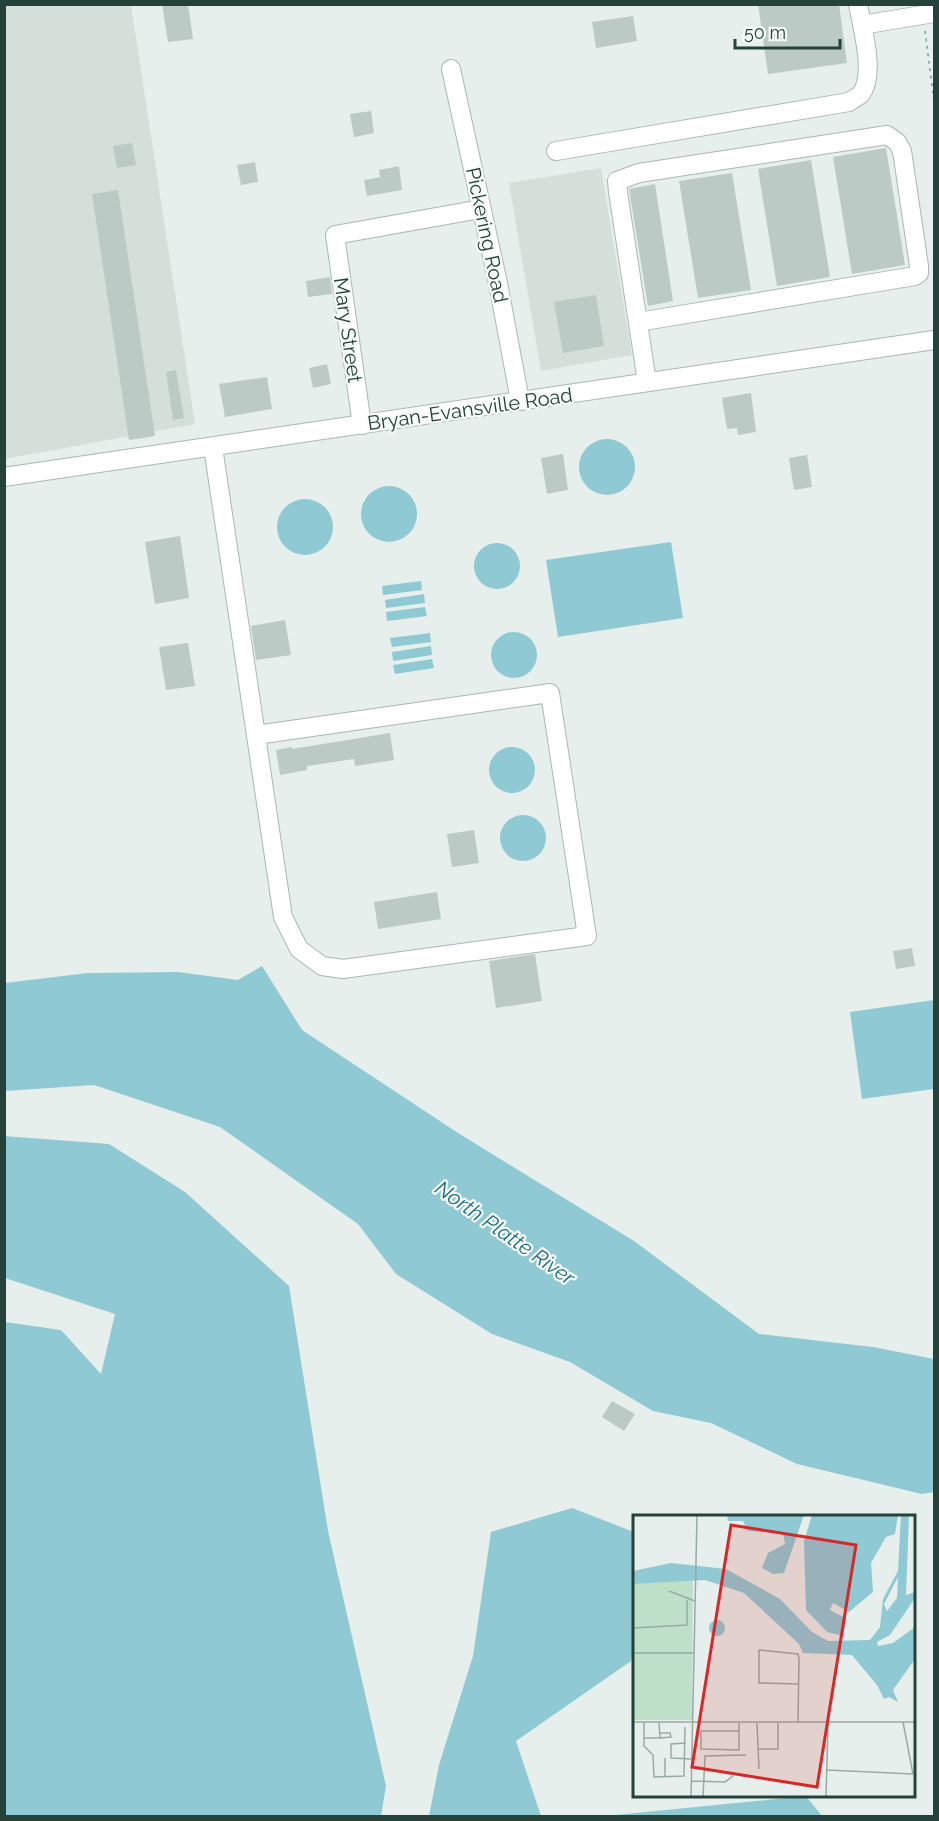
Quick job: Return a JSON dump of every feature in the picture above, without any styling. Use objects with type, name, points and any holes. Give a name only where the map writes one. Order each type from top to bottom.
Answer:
[{"type":"street","points":[[556,151],[849,102],[860,95],[866,84],[869,70],[858,4]]},
{"type":"street","points":[[862,24],[928,14]]},
{"type":"street","name":"Pickering Road","points":[[451,69],[498,283],[520,401]]},
{"type":"street","points":[[638,322],[915,276],[919,273],[919,266],[902,151],[897,142],[887,135],[639,173],[617,181],[638,322],[647,382]]},
{"type":"street","name":"Mary Street","points":[[362,425],[335,235],[481,209]]},
{"type":"street","name":"Bryan-Evansville Road","points":[[4,477],[934,340]]},
{"type":"street","points":[[213,447],[256,735],[284,917],[299,949],[322,966],[343,969],[587,936],[550,693],[256,735]]},
{"type":"path","points":[[928,14],[934,101]]},
{"type":"shaded area","points":[[5,5],[131,5],[195,424],[5,459]]},
{"type":"shaded area","points":[[601,168],[632,355],[541,371],[509,183]]},
{"type":"water","points":[[607,439],[618,441],[627,447],[633,456],[635,467],[633,478],[627,487],[618,493],[607,495],[596,493],[587,487],[581,478],[579,467],[581,456],[587,447],[596,441]]},
{"type":"water","points":[[389,486],[409,494],[417,514],[409,534],[389,542],[369,534],[361,514],[369,494]]},
{"type":"water","points":[[305,499],[325,507],[333,527],[325,547],[305,555],[285,547],[277,527],[285,507]]},
{"type":"water","points":[[671,542],[683,618],[558,637],[546,560]]},
{"type":"water","points":[[497,543],[513,550],[520,566],[513,582],[497,589],[481,582],[474,566],[481,550]]},
{"type":"water","points":[[421,581],[422,590],[383,595],[382,586]]},
{"type":"water","points":[[424,594],[425,603],[386,608],[385,600]]},
{"type":"water","points":[[425,607],[427,616],[387,621],[386,612]]},
{"type":"water","points":[[514,632],[530,639],[537,655],[530,671],[514,678],[498,671],[491,655],[498,639]]},
{"type":"water","points":[[430,633],[431,642],[392,647],[390,638]]},
{"type":"water","points":[[431,646],[432,655],[393,661],[392,652]]},
{"type":"water","points":[[432,659],[434,668],[395,674],[393,665]]},
{"type":"water","points":[[512,747],[528,754],[535,770],[528,786],[512,793],[496,786],[489,770],[496,754]]},
{"type":"water","points":[[523,815],[539,822],[546,838],[539,854],[523,861],[507,854],[500,838],[507,822]]},
{"type":"water","name":"North Platte River","points":[[262,966],[302,1030],[458,1133],[634,1241],[759,1334],[873,1347],[934,1359],[934,1492],[922,1494],[797,1464],[711,1423],[653,1411],[570,1362],[492,1334],[396,1274],[358,1224],[220,1127],[94,1085],[5,1091],[5,983],[88,973],[178,972],[238,980]]},
{"type":"water","points":[[934,1000],[934,1089],[862,1099],[850,1012]]},
{"type":"water","points":[[4,1136],[109,1144],[185,1192],[289,1286],[328,1531],[386,1786],[381,1816],[5,1816],[5,1322],[61,1330],[101,1374],[115,1314],[5,1278]]},
{"type":"water","points":[[572,1508],[633,1532],[633,1650],[631,1661],[516,1741],[541,1816],[429,1816],[439,1765],[473,1656],[491,1532]]},
{"type":"water","points":[[807,1797],[822,1816],[605,1816]]},
{"type":"building","points":[[162,4],[188,4],[193,39],[168,42]]},
{"type":"building","points":[[758,4],[839,4],[847,63],[768,74]]},
{"type":"building","points":[[633,16],[637,41],[596,48],[592,22]]},
{"type":"building","points":[[371,111],[374,133],[354,137],[350,114]]},
{"type":"building","points":[[132,143],[136,165],[117,168],[113,146]]},
{"type":"building","points":[[886,148],[905,265],[852,274],[833,157]]},
{"type":"building","points":[[811,160],[830,277],[777,286],[758,169]]},
{"type":"building","points":[[255,162],[258,182],[241,185],[237,165]]},
{"type":"building","points":[[399,166],[402,190],[367,196],[364,180],[380,177],[379,170]]},
{"type":"building","points":[[732,173],[751,290],[698,298],[679,181]]},
{"type":"building","points":[[655,184],[673,301],[648,306],[629,189]]},
{"type":"building","points":[[118,190],[155,436],[129,440],[92,194]]},
{"type":"building","points":[[330,277],[332,294],[308,297],[306,281]]},
{"type":"building","points":[[596,295],[604,346],[563,353],[554,302]]},
{"type":"building","points":[[327,364],[331,384],[313,388],[309,368]]},
{"type":"building","points":[[176,370],[184,418],[173,420],[166,372]]},
{"type":"building","points":[[267,377],[272,409],[225,417],[219,384]]},
{"type":"building","points":[[751,393],[756,432],[738,435],[737,428],[727,429],[722,398]]},
{"type":"building","points":[[563,454],[568,490],[547,494],[541,458]]},
{"type":"building","points":[[807,455],[812,487],[794,490],[789,458]]},
{"type":"building","points":[[180,536],[189,598],[155,604],[145,542]]},
{"type":"building","points":[[285,620],[291,655],[256,660],[251,626]]},
{"type":"building","points":[[188,643],[195,686],[166,690],[159,647]]},
{"type":"building","points":[[390,733],[394,760],[355,766],[354,759],[307,766],[307,770],[280,775],[276,750]]},
{"type":"building","points":[[474,830],[479,863],[452,867],[447,834]]},
{"type":"building","points":[[437,892],[441,919],[378,929],[374,902]]},
{"type":"building","points":[[912,948],[915,966],[896,969],[893,951]]},
{"type":"building","points":[[535,954],[542,1001],[496,1008],[489,961]]},
{"type":"building","points":[[612,1401],[635,1414],[624,1431],[602,1417]]}]
